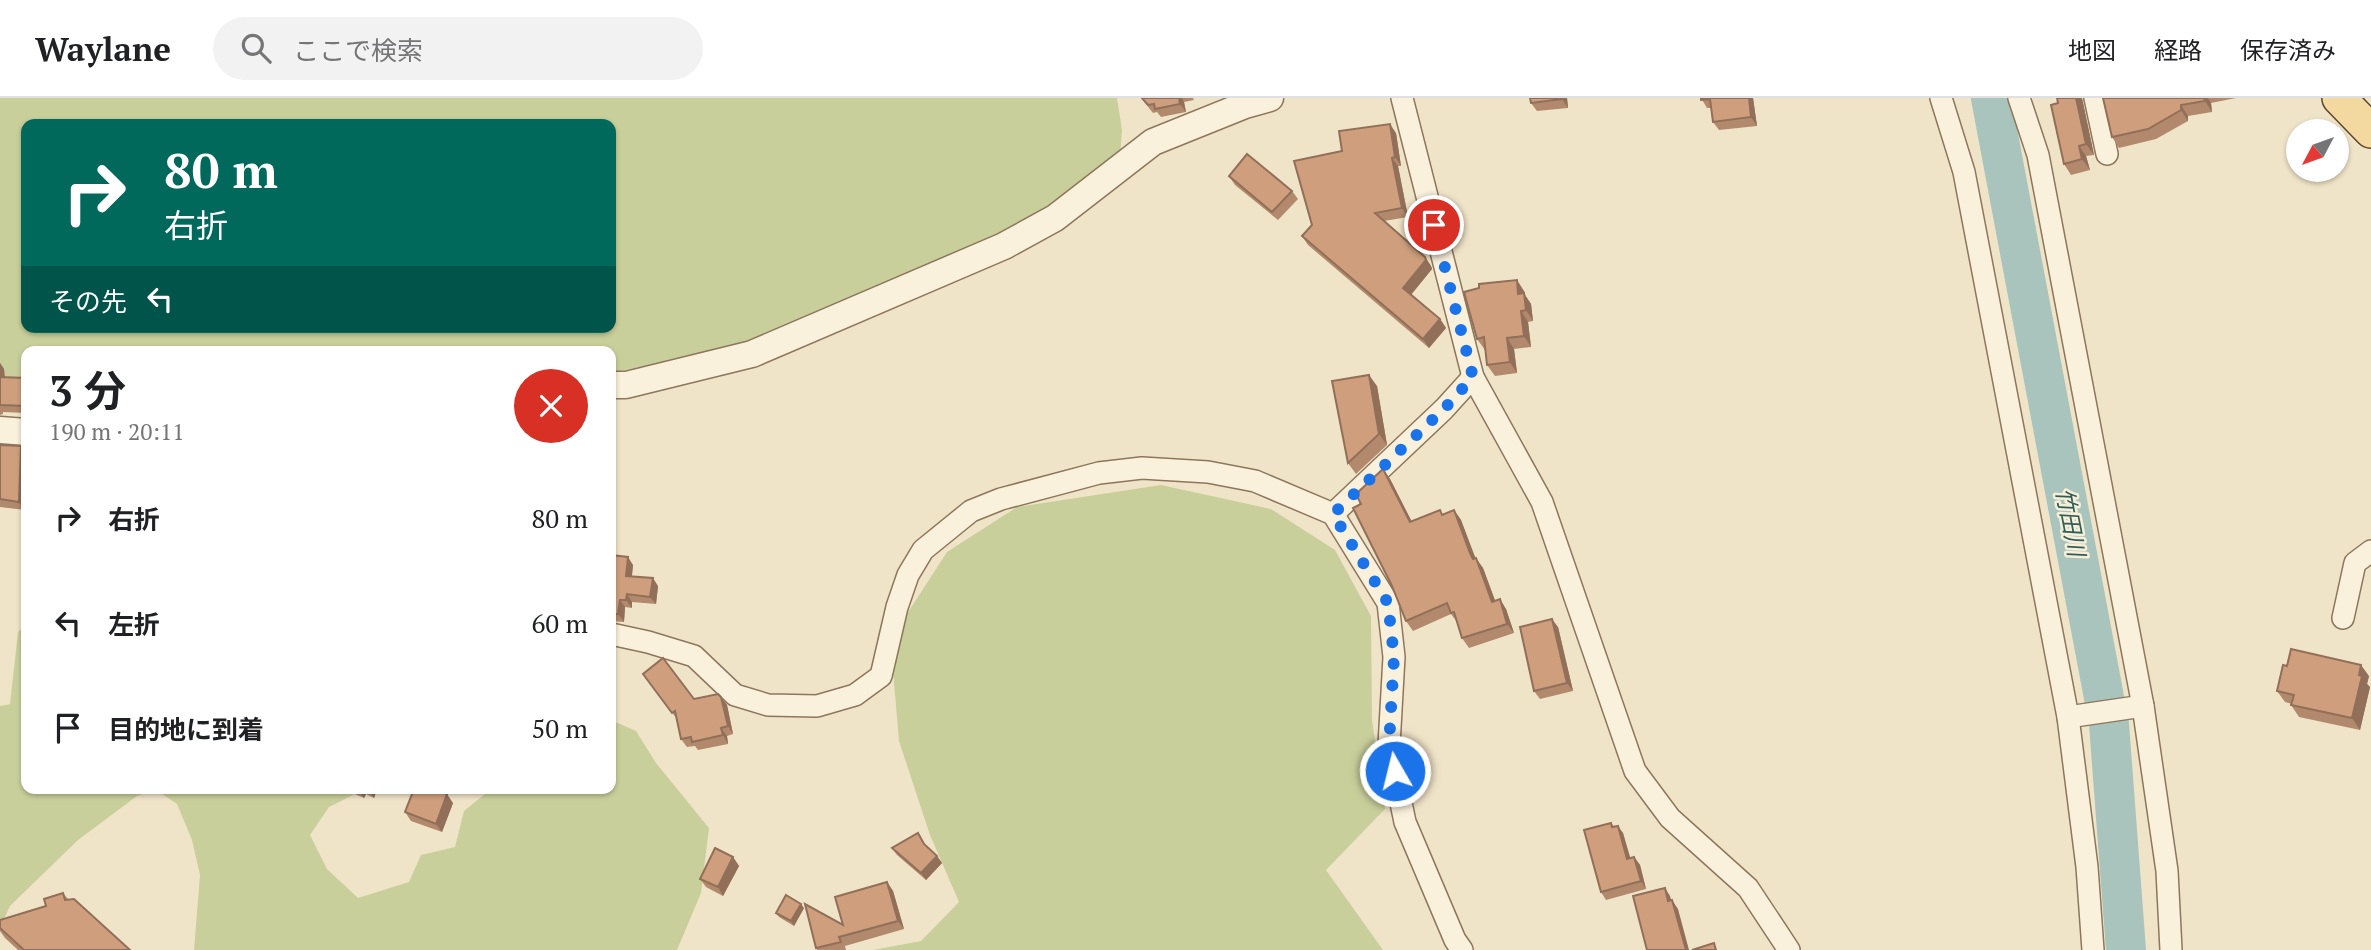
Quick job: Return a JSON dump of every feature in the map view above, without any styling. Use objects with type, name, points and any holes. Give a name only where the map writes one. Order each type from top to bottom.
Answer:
[{"type":"main road","points":[[2339,98],[2371,131]]},
{"type":"street","points":[[616,385],[626,385],[752,354],[1004,246],[1055,218],[1153,142],[1245,105],[1270,98]]},
{"type":"street","points":[[1402,98],[1473,377],[1542,502],[1635,771],[1670,818],[1748,888],[1789,950]]},
{"type":"street","points":[[1941,98],[1964,172],[2071,717],[2093,950]]},
{"type":"street","points":[[2019,98],[2038,155],[2140,706],[2167,871],[2171,950]]},
{"type":"street","points":[[2095,98],[2107,154]]},
{"type":"street","points":[[1333,514],[1444,409],[1473,377]]},
{"type":"street","points":[[0,430],[21,432]]},
{"type":"street","points":[[616,635],[694,656],[735,695],[768,705],[817,706],[855,695],[881,676],[897,607],[908,575],[923,550],[971,511],[1001,499],[1099,472],[1142,468],[1208,472],[1255,481],[1333,514],[1388,603],[1394,657],[1389,745],[1405,822],[1455,940],[1462,950]]},
{"type":"street","points":[[2343,618],[2355,563],[2371,551]]},
{"type":"street","points":[[2071,717],[2140,706]]},
{"type":"green space","points":[[0,98],[1117,98],[1122,130],[1120,157],[1000,243],[759,342],[616,372],[616,346],[21,346],[21,378],[0,376]]},
{"type":"green space","points":[[1161,485],[1271,509],[1335,550],[1371,616],[1372,720],[1385,809],[1326,870],[1383,950],[873,950],[921,941],[959,902],[930,835],[899,741],[893,671],[903,620],[947,552],[1017,507]]},
{"type":"green space","points":[[21,629],[21,794],[142,794],[78,840],[10,906],[0,922],[0,706],[10,704],[18,632]]},
{"type":"green space","points":[[616,722],[636,731],[656,763],[709,828],[701,893],[677,950],[194,950],[200,875],[192,840],[177,804],[162,794],[355,794],[329,807],[310,835],[327,869],[358,898],[409,882],[421,855],[455,847],[464,811],[485,794],[616,794]]},
{"type":"building","points":[[1142,98],[1179,98],[1180,104],[1155,109],[1154,104],[1148,105]]},
{"type":"building","points":[[1530,98],[1562,98],[1562,99],[1531,103]]},
{"type":"building","points":[[1701,98],[1749,98],[1751,117],[1713,122],[1710,99]]},
{"type":"building","points":[[2057,98],[2076,98],[2086,144],[2079,146],[2082,159],[2064,164],[2051,105],[2058,103]]},
{"type":"building","points":[[2103,98],[2204,98],[2205,101],[2181,105],[2181,110],[2148,129],[2112,137]]},
{"type":"building","points":[[1390,124],[1395,157],[1392,158],[1402,208],[1375,213],[1425,257],[1426,260],[1403,288],[1440,319],[1423,339],[1302,236],[1312,225],[1294,161],[1342,151],[1339,131]]},
{"type":"building","points":[[1247,154],[1292,191],[1272,212],[1229,176]]},
{"type":"building","points":[[1517,280],[1518,294],[1524,293],[1526,310],[1521,311],[1524,336],[1507,338],[1510,362],[1487,365],[1484,337],[1477,339],[1464,292],[1479,288],[1479,284]]},
{"type":"building","points":[[1369,375],[1379,434],[1348,463],[1332,381]]},
{"type":"building","points":[[0,377],[21,378],[21,406],[0,405]]},
{"type":"building","points":[[0,445],[21,446],[19,502],[0,499]]},
{"type":"building","points":[[1383,469],[1410,522],[1440,510],[1442,515],[1454,510],[1492,602],[1500,599],[1507,624],[1462,638],[1454,612],[1451,613],[1447,603],[1406,621],[1392,586],[1353,508],[1361,504],[1356,494]]},
{"type":"building","points":[[616,556],[628,557],[626,576],[653,578],[650,597],[627,594],[626,600],[620,600],[618,614]]},
{"type":"building","points":[[1552,619],[1567,683],[1534,691],[1520,627]]},
{"type":"building","points":[[2291,649],[2361,665],[2359,675],[2362,676],[2352,718],[2291,705],[2294,695],[2277,691],[2283,665],[2287,666]]},
{"type":"building","points":[[663,658],[694,699],[718,694],[721,697],[728,726],[721,728],[723,735],[692,742],[691,737],[681,739],[675,711],[672,713],[643,674]]},
{"type":"building","points":[[412,794],[447,794],[436,824],[405,812]]},
{"type":"building","points":[[1611,823],[1612,827],[1618,826],[1627,859],[1634,857],[1641,881],[1601,892],[1584,830]]},
{"type":"building","points":[[918,833],[924,844],[937,856],[921,873],[892,848]]},
{"type":"building","points":[[715,848],[733,857],[718,887],[700,879]]},
{"type":"building","points":[[887,882],[898,921],[839,937],[841,942],[816,948],[805,904],[843,925],[835,897]]},
{"type":"building","points":[[1665,888],[1668,901],[1672,900],[1686,950],[1647,950],[1633,896]]},
{"type":"building","points":[[63,893],[65,900],[74,899],[130,950],[24,950],[0,928],[0,920],[46,906],[44,899]]},
{"type":"building","points":[[786,895],[801,904],[791,921],[776,913]]},
{"type":"building","points":[[1714,943],[1716,950],[1692,950]]},
{"type":"waterway","name":"竹田川","points":[[1991,98],[2109,724],[2126,950]]},
{"type":"route","points":[[1395,771],[1389,745],[1394,657],[1388,603],[1333,514],[1444,409],[1473,377],[1434,225]]}]
